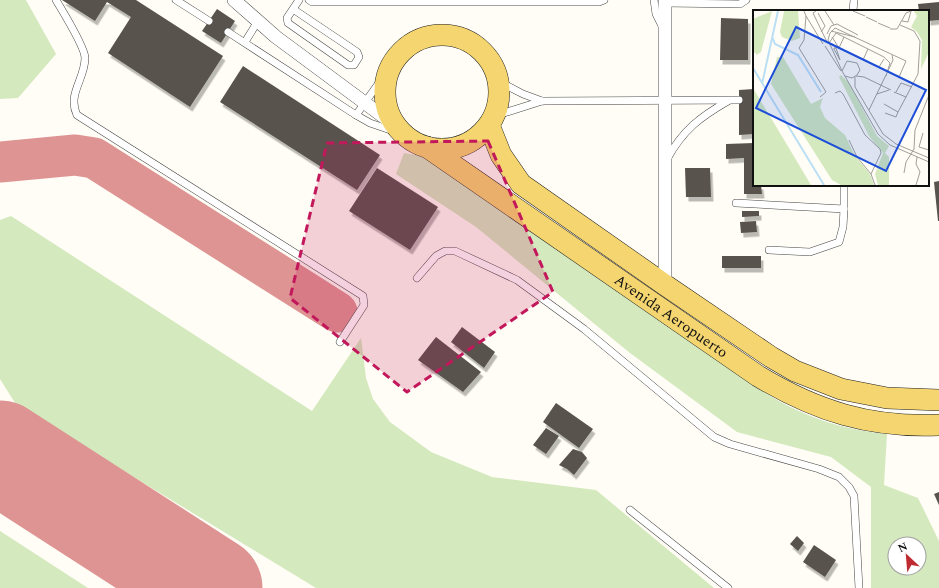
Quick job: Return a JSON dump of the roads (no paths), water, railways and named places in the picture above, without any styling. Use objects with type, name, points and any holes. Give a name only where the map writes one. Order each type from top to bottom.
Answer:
[{"type":"main road","points":[[436,35],[448,35],[471,43],[481,50],[495,69],[498,81],[499,94],[497,108],[490,122],[472,140],[461,145],[439,149],[427,147],[400,131],[390,116],[385,98],[386,80],[390,69],[404,50],[414,42],[436,35]]},
{"type":"main road","name":"Avenida Aeropuerto","points":[[490,122],[501,154],[510,170],[521,184],[771,357],[795,371],[817,381],[841,389],[880,397],[939,400]]},
{"type":"main road","name":"Avenida Aeropuerto","points":[[427,147],[758,376],[785,392],[834,413],[863,420],[887,424],[939,425]]},
{"type":"street","points":[[661,1],[664,30],[665,285]]},
{"type":"street","points":[[239,2],[258,20],[400,131]]},
{"type":"lane","points":[[56,0],[85,57],[84,68],[73,99],[73,106],[78,115],[363,296],[364,305],[340,342]]},
{"type":"lane","points":[[176,0],[209,21]]},
{"type":"lane","points":[[227,0],[239,2]]},
{"type":"lane","points":[[293,9],[357,52],[359,57],[354,66],[348,65],[288,23],[287,18],[293,9],[299,0]]},
{"type":"lane","points":[[311,1],[599,2],[604,0]]},
{"type":"lane","points":[[661,1],[740,4],[746,0]]},
{"type":"lane","points":[[853,10],[854,0]]},
{"type":"lane","points":[[245,42],[258,20]]},
{"type":"lane","points":[[228,32],[356,115],[370,123],[400,131]]},
{"type":"lane","points":[[356,115],[390,69]]},
{"type":"lane","points":[[498,81],[517,92],[542,101]]},
{"type":"lane","points":[[664,164],[676,143],[686,130],[698,119],[728,100]]},
{"type":"lane","points":[[490,122],[504,113],[542,101],[739,100]]},
{"type":"lane","points":[[769,250],[810,252],[839,242],[843,227],[844,186]]},
{"type":"lane","points":[[736,203],[844,209]]},
{"type":"lane","points":[[417,278],[436,256],[445,251],[455,251],[469,256],[517,280],[584,328],[714,437],[730,444],[819,469],[839,477],[849,487],[854,496],[859,588]]},
{"type":"lane","points":[[630,510],[728,588]]}]
